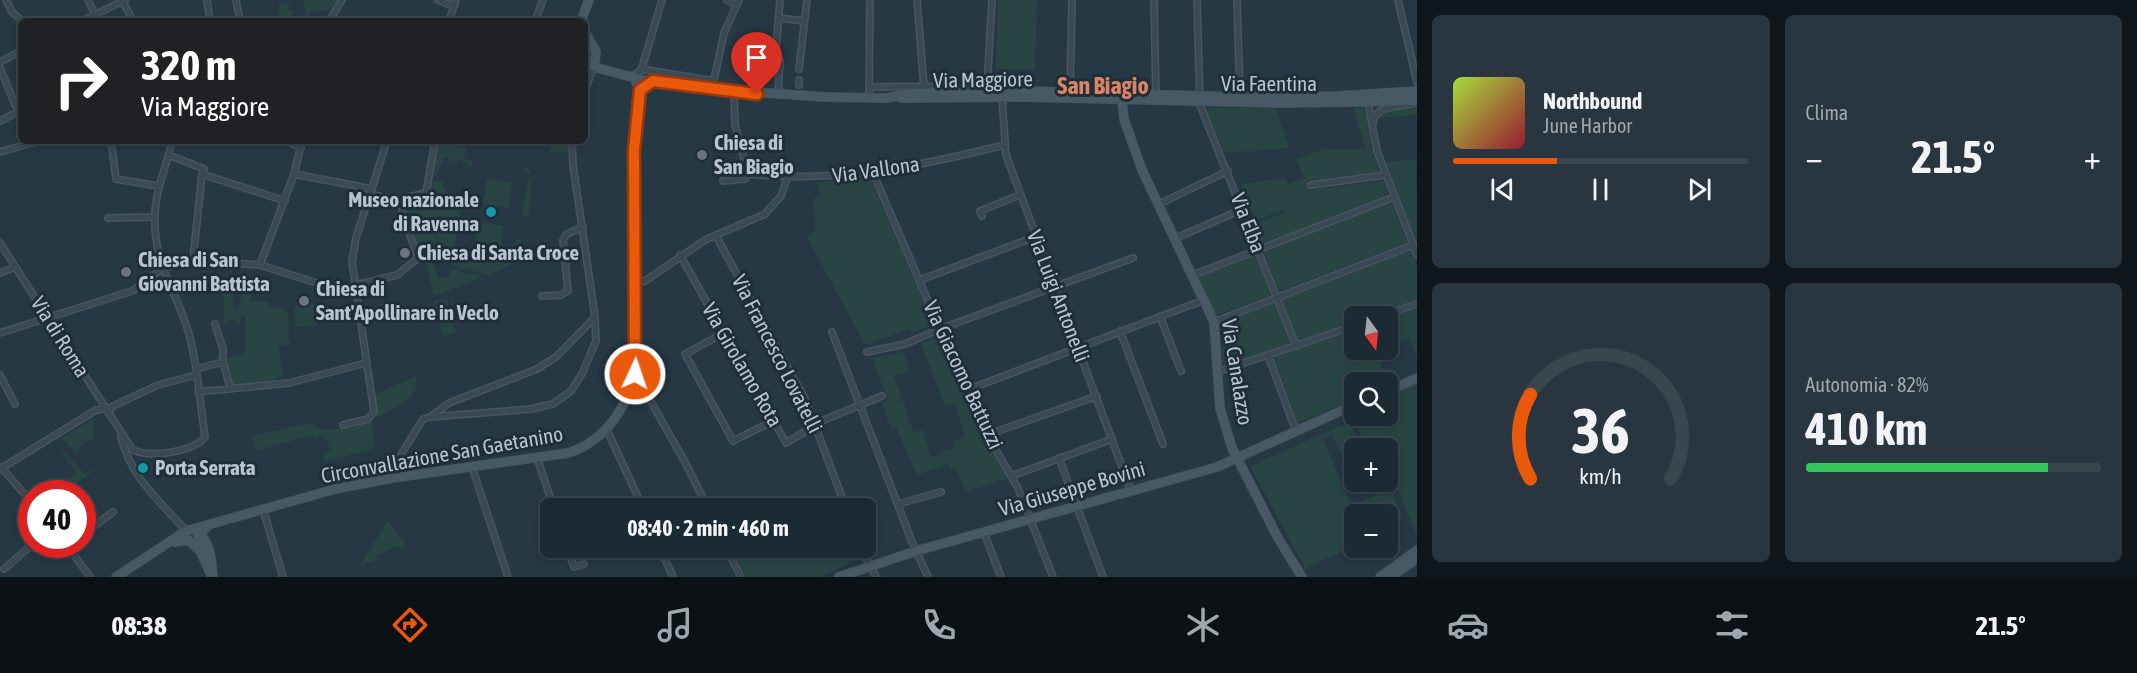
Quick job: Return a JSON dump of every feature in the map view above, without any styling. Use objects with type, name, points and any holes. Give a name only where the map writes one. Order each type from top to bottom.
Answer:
[{"type":"street","points":[[6,0],[12,12],[19,18]]},
{"type":"street","points":[[88,0],[95,14]]},
{"type":"street","points":[[207,0],[210,18]]},
{"type":"street","points":[[236,0],[239,18]]},
{"type":"street","points":[[330,18],[342,0]]},
{"type":"street","points":[[438,0],[453,6]]},
{"type":"street","points":[[450,18],[456,0]]},
{"type":"street","points":[[536,18],[543,0]]},
{"type":"street","points":[[582,18],[589,0]]},
{"type":"street","points":[[653,81],[640,90],[633,76],[641,70],[662,0]]},
{"type":"street","points":[[713,85],[724,33],[738,3],[727,0]]},
{"type":"street","points":[[778,95],[780,60],[776,50],[780,0]]},
{"type":"street","points":[[799,69],[807,0]]},
{"type":"street","points":[[869,98],[870,0]]},
{"type":"street","points":[[917,0],[924,93]]},
{"type":"street","points":[[988,91],[992,0]]},
{"type":"street","points":[[1071,95],[1072,0]]},
{"type":"street","points":[[1154,0],[1156,95]]},
{"type":"street","points":[[1197,0],[1199,99]]},
{"type":"street","points":[[1237,0],[1240,97]]},
{"type":"street","points":[[1398,0],[1417,82]]},
{"type":"street","points":[[87,18],[122,1],[131,18]]},
{"type":"street","points":[[238,10],[246,9]]},
{"type":"street","points":[[779,18],[804,21]]},
{"type":"street","points":[[588,37],[596,52],[594,67],[588,82]]},
{"type":"street","points":[[0,62],[18,53]]},
{"type":"street","points":[[588,66],[594,67]]},
{"type":"street","name":"Via Maggiore","points":[[594,67],[653,81],[713,85]]},
{"type":"street","points":[[0,68],[18,112],[0,121]]},
{"type":"street","points":[[641,70],[645,78],[653,81]]},
{"type":"street","name":"Via Maggiore","points":[[641,70],[713,85],[734,92],[778,95],[893,98],[924,93],[1032,91],[1122,97]]},
{"type":"street","name":"Via Maggiore","points":[[869,87],[924,93],[988,91],[1002,97],[1071,95],[1090,92],[1122,97]]},
{"type":"street","name":"Circonvallazione San Gaetanino","points":[[132,566],[186,531],[335,489],[392,478],[537,458],[580,449],[595,442],[607,430],[622,407],[635,374],[634,150],[640,90]]},
{"type":"street","points":[[1002,97],[1005,94],[1024,94],[1032,91]]},
{"type":"street","points":[[1122,97],[1156,95],[1199,99],[1417,91]]},
{"type":"street","points":[[723,182],[745,179],[748,174],[735,125],[732,105],[734,92]]},
{"type":"street","points":[[1397,93],[1368,102],[1377,152],[1417,255]]},
{"type":"street","name":"Via Luigi Antonelli","points":[[1002,97],[1004,145],[1020,195],[1131,491]]},
{"type":"street","name":"Via Faentina","points":[[1122,97],[1417,102]]},
{"type":"street","name":"Via Canalazzo","points":[[1122,97],[1131,141],[1214,322],[1220,408],[1236,459],[1302,577]]},
{"type":"street","name":"Via Elba","points":[[1199,99],[1296,346]]},
{"type":"street","points":[[1373,125],[1374,118],[1380,112],[1392,106],[1417,102]]},
{"type":"street","points":[[0,152],[28,144]]},
{"type":"street","points":[[111,144],[116,179],[158,186]]},
{"type":"street","points":[[120,432],[132,449],[148,455],[164,453],[203,441],[196,372],[188,332],[162,269],[154,217],[158,186],[171,144]]},
{"type":"street","points":[[292,144],[301,148]]},
{"type":"street","points":[[260,265],[285,201],[302,144]]},
{"type":"street","points":[[343,425],[368,419],[374,412],[353,286],[352,262],[356,238],[386,144]]},
{"type":"street","points":[[294,174],[403,200],[426,193],[434,144]]},
{"type":"street","points":[[430,417],[531,410],[553,404],[571,391],[582,374],[596,340],[572,144]]},
{"type":"street","name":"Via Vallona","points":[[748,174],[787,179],[873,173],[1004,145]]},
{"type":"street","points":[[169,155],[204,169],[193,260]]},
{"type":"street","points":[[1159,204],[1228,171]]},
{"type":"street","name":"Via Giacomo Battuzzi","points":[[873,173],[987,435],[1012,476],[1053,577]]},
{"type":"street","points":[[202,174],[285,201]]},
{"type":"street","points":[[1311,185],[1386,175]]},
{"type":"street","points":[[634,283],[645,281],[680,255],[716,236],[765,214],[781,196],[787,179]]},
{"type":"street","points":[[982,216],[980,211],[1020,195]]},
{"type":"street","points":[[1193,275],[1394,197]]},
{"type":"street","points":[[0,333],[132,291],[162,269],[193,260],[260,265],[323,285],[353,286],[398,275],[418,258],[402,212],[403,200]]},
{"type":"street","points":[[1176,238],[1243,209]]},
{"type":"street","points":[[108,218],[154,217]]},
{"type":"street","points":[[542,296],[561,295],[568,291],[563,240],[567,234],[583,227]]},
{"type":"street","name":"Via Francesco Lovatelli","points":[[716,236],[816,424],[842,498]]},
{"type":"street","points":[[920,280],[1035,237]]},
{"type":"street","name":"Via di Roma","points":[[0,243],[120,432]]},
{"type":"street","points":[[1214,322],[1413,245]]},
{"type":"street","name":"Via Girolamo Rota","points":[[680,255],[786,443],[816,424]]},
{"type":"street","points":[[867,352],[905,344],[1133,258]]},
{"type":"street","points":[[0,273],[15,267]]},
{"type":"street","points":[[967,390],[1204,300]]},
{"type":"street","points":[[1398,311],[1417,304]]},
{"type":"street","points":[[1160,316],[1181,370]]},
{"type":"street","points":[[392,478],[392,469],[421,422],[449,403],[537,369],[556,357],[595,317]]},
{"type":"street","points":[[214,324],[223,349],[223,362],[230,387]]},
{"type":"street","points":[[1217,372],[1344,329]]},
{"type":"street","points":[[1120,331],[1163,444]]},
{"type":"street","points":[[832,332],[897,504],[928,577]]},
{"type":"street","points":[[724,333],[685,354],[733,441],[773,421]]},
{"type":"street","points":[[1268,355],[1296,431]]},
{"type":"street","points":[[18,487],[1,468],[96,410],[107,411],[136,394],[223,362]]},
{"type":"street","points":[[198,392],[230,387],[289,383],[366,363]]},
{"type":"street","points":[[635,374],[703,498]]},
{"type":"street","points":[[0,375],[15,404]]},
{"type":"street","points":[[1398,387],[1417,378]]},
{"type":"street","points":[[816,424],[882,396]]},
{"type":"street","points":[[987,435],[1097,396]]},
{"type":"street","name":"Via Giuseppe Bovini","points":[[839,577],[916,551],[1236,459],[1344,409]]},
{"type":"street","points":[[607,430],[638,498]]},
{"type":"street","points":[[120,432],[131,466],[139,480],[186,531],[200,534]]},
{"type":"street","points":[[1012,476],[1112,438]]},
{"type":"street","points":[[537,458],[551,498]]},
{"type":"street","points":[[1059,458],[1103,577]]},
{"type":"street","points":[[472,467],[508,577]]},
{"type":"street","points":[[897,504],[941,492]]},
{"type":"street","points":[[263,509],[283,577]]},
{"type":"street","points":[[96,525],[113,512]]},
{"type":"street","points":[[198,549],[200,534],[212,524]]},
{"type":"street","points":[[984,533],[1001,577]]},
{"type":"street","points":[[200,534],[210,556],[213,577]]},
{"type":"street","points":[[116,577],[181,539],[188,540],[198,549],[213,577]]},
{"type":"street","points":[[1380,577],[1417,550]]},
{"type":"street","points":[[4,569],[18,557]]},
{"type":"street","points":[[77,558],[90,577]]},
{"type":"street","points":[[571,558],[574,567],[584,564]]},
{"type":"street","points":[[665,558],[674,577]]},
{"type":"street","points":[[731,558],[740,577]]},
{"type":"street","points":[[865,558],[876,577]]},
{"type":"street","points":[[1391,577],[1417,558]]},
{"type":"green space","points":[[304,0],[337,0],[330,10],[310,12],[310,18],[306,18]]},
{"type":"green space","points":[[998,0],[1037,0],[1035,70],[996,69]]},
{"type":"green space","points":[[292,2],[288,6],[289,11],[293,11],[294,18],[278,18],[279,4]]},
{"type":"green space","points":[[1417,106],[1417,115],[1376,118],[1390,110]]},
{"type":"green space","points":[[1204,108],[1276,108],[1289,148],[1225,153]]},
{"type":"green space","points":[[1353,108],[1363,108],[1369,120],[1371,149],[1380,172],[1306,181],[1311,190],[1383,181],[1388,195],[1261,244],[1254,225],[1286,212],[1284,209],[1255,221],[1241,184],[1285,178],[1288,184],[1304,178],[1296,159],[1323,149],[1366,149]]},
{"type":"green space","points":[[437,144],[458,144],[458,146],[466,148],[464,159],[473,161],[472,167],[460,160],[451,163],[446,156],[442,159],[444,162],[439,167],[437,175],[433,176],[433,181],[442,181],[444,190],[456,197],[469,192],[469,199],[479,197],[477,207],[462,204],[452,258],[430,255],[428,249],[418,252],[405,210],[411,204],[427,200]]},
{"type":"green space","points":[[549,144],[568,144],[569,152],[550,153]]},
{"type":"green space","points":[[1417,159],[1416,164],[1417,244],[1384,162]]},
{"type":"green space","points":[[524,166],[530,170],[532,192],[528,217],[521,216],[530,174],[522,172]]},
{"type":"green space","points":[[487,178],[512,183],[508,208],[483,204]]},
{"type":"green space","points":[[870,178],[934,325],[912,333],[909,329],[865,345],[806,235],[815,231],[814,198],[820,196],[817,182]]},
{"type":"green space","points":[[1391,202],[1407,243],[1279,291],[1264,252]]},
{"type":"green space","points":[[479,221],[504,226],[501,247],[515,249],[517,239],[522,240],[516,262],[489,275],[451,265],[452,258],[472,262]]},
{"type":"green space","points":[[1411,250],[1417,267],[1417,301],[1398,307],[1344,306],[1344,325],[1298,341],[1281,300]]},
{"type":"green space","points":[[430,255],[439,279],[449,276],[450,269],[483,277],[434,296],[424,257]]},
{"type":"green space","points":[[1256,255],[1271,295],[1214,316],[1197,277]]},
{"type":"green space","points":[[246,279],[251,280],[250,301],[269,302],[269,307],[283,308],[283,311],[288,311],[289,331],[287,332],[290,344],[278,346],[283,376],[277,377],[275,382],[231,385],[225,359],[244,354],[246,316],[241,315],[240,323],[232,320],[224,323],[223,281],[233,282],[233,309],[238,309]]},
{"type":"green space","points":[[446,298],[456,332],[443,336],[435,301]]},
{"type":"green space","points":[[1275,302],[1290,343],[1226,366],[1223,364],[1221,322]]},
{"type":"green space","points":[[315,304],[317,325],[296,327],[294,307]]},
{"type":"green space","points":[[1417,309],[1417,357],[1409,338],[1398,342],[1398,316]]},
{"type":"green space","points":[[1344,333],[1344,360],[1379,360],[1384,372],[1344,372],[1344,403],[1298,423],[1274,357]]},
{"type":"green space","points":[[938,336],[984,437],[1008,478],[966,492],[956,468],[950,469],[948,464],[917,475],[896,427],[891,429],[881,402],[888,400],[872,358],[904,352],[910,372],[894,376],[902,399],[888,403],[903,400],[913,432],[923,430],[931,457],[939,455],[939,452],[955,448],[953,441],[965,437],[955,403],[945,406],[921,344]]},
{"type":"green space","points":[[416,376],[417,384],[411,396],[378,417],[374,395]]},
{"type":"green space","points":[[1417,383],[1417,536],[1398,489],[1398,438],[1363,438],[1357,426],[1398,426],[1398,392]]},
{"type":"green space","points":[[94,418],[94,439],[85,442],[76,453],[62,438]]},
{"type":"green space","points":[[371,422],[375,448],[324,462],[323,457],[330,450],[328,442],[323,437],[314,438],[313,435],[256,451],[252,436],[309,423],[323,430],[350,428]]},
{"type":"green space","points":[[1344,425],[1352,426],[1357,438],[1344,438],[1344,462],[1332,434],[1323,439],[1351,504],[1344,504],[1344,550],[1305,568],[1250,466]]},
{"type":"green space","points":[[63,451],[85,474],[100,465],[82,480],[66,480],[76,472],[61,452]]},
{"type":"green space","points":[[1384,492],[1392,492],[1397,504],[1362,504],[1361,501]]},
{"type":"green space","points":[[1398,506],[1403,518],[1398,520]]},
{"type":"green space","points":[[388,521],[407,546],[401,549],[397,546],[376,555],[378,560],[359,566]]},
{"type":"green space","points":[[737,558],[858,559],[820,577],[747,577]]},
{"type":"place","name":"Chiesa di San Biagio","points":[[702,155]]},
{"type":"place","name":"Museo nazionale di Ravenna","points":[[491,212]]},
{"type":"place","name":"Chiesa di Santa Croce","points":[[405,253]]},
{"type":"place","name":"Chiesa di San Giovanni Battista","points":[[126,272]]},
{"type":"place","name":"Chiesa di Sant'Apollinare in Veclo","points":[[304,301]]},
{"type":"place","name":"Porta Serrata","points":[[143,468]]},
{"type":"district","name":"San Biagio","points":[[1103,86]]},
{"type":"route","points":[[635,374],[637,343],[633,238],[634,150],[640,90],[648,82],[653,81],[757,94]]}]
